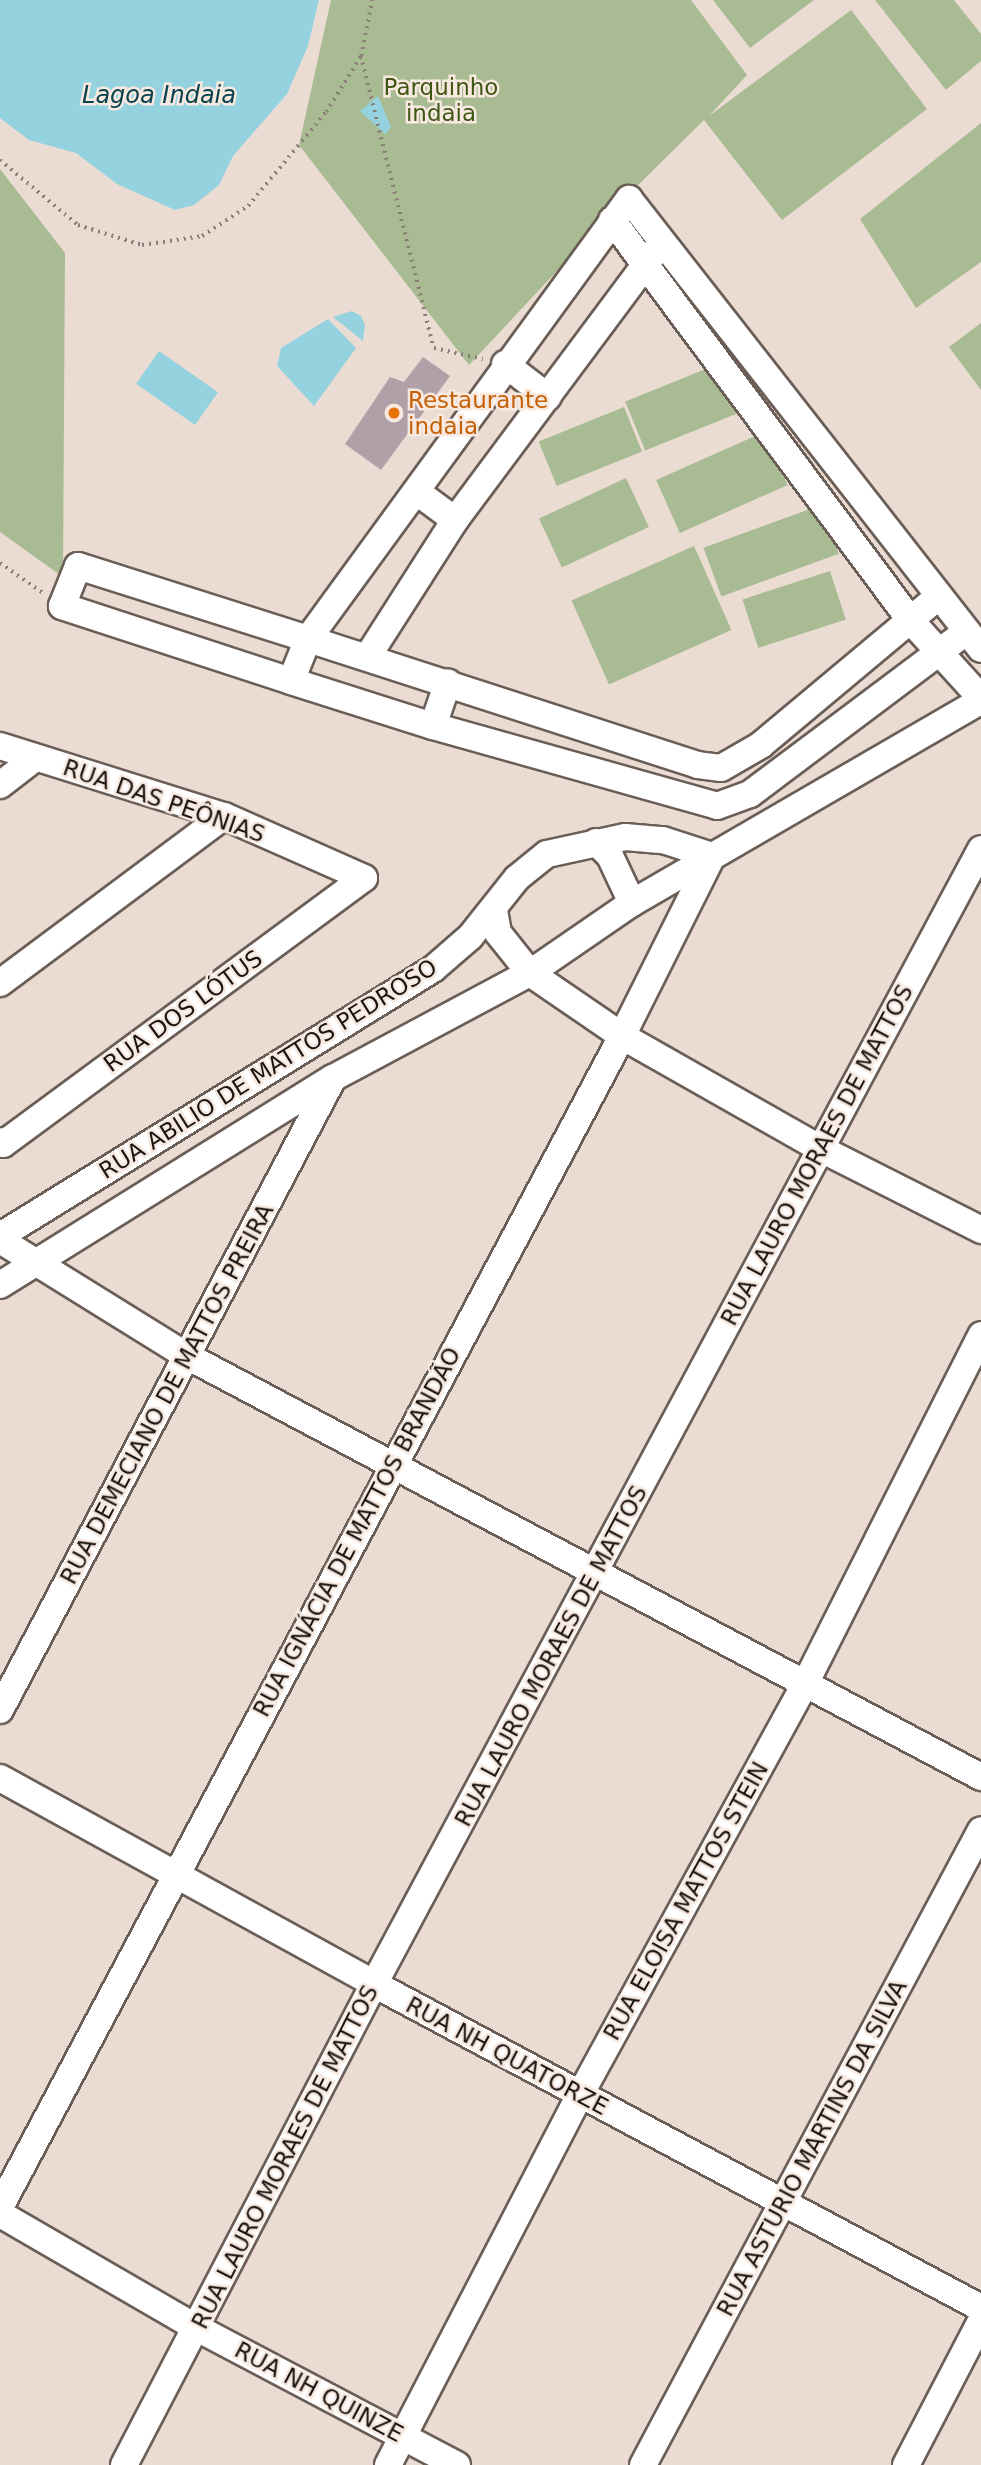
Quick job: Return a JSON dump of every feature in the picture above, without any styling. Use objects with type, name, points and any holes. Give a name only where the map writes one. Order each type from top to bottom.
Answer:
[{"type":"street","points":[[291,681],[308,639],[612,220],[655,252],[974,640],[940,654],[750,794],[717,806],[433,726],[291,681],[62,606],[78,566],[308,639],[368,656],[698,765],[721,768],[750,794]]},
{"type":"street","points":[[368,656],[455,520],[655,252]]},
{"type":"street","points":[[655,252],[911,621],[981,699]]},
{"type":"street","points":[[505,364],[548,397]]},
{"type":"street","points":[[417,492],[455,520]]},
{"type":"street","points":[[721,768],[761,745],[939,596]]},
{"type":"street","points":[[433,726],[448,682]]},
{"type":"street","name":"RUA ABILIO DE MATTOS PEDROSO","points":[[0,1285],[36,1266],[334,1078],[530,973],[632,903],[981,699]]},
{"type":"street","name":"RUA DAS PEÔNIAS","points":[[0,746],[224,816],[364,878]]},
{"type":"street","points":[[0,785],[35,758]]},
{"type":"street","points":[[0,983],[224,816]]},
{"type":"street","name":"RUA ABILIO DE MATTOS PEDROSO","points":[[0,1238],[433,969],[494,910],[517,878],[547,853],[625,837],[663,840],[712,856]]},
{"type":"street","points":[[596,842],[610,856],[632,903]]},
{"type":"street","name":"RUA LAURO MORAES DE MATTOS","points":[[124,2465],[374,1984],[596,1574],[819,1148],[981,849]]},
{"type":"street","name":"RUA IGNÁCIA DE MATTOS BRANDÃO","points":[[0,2207],[174,1875],[622,1037],[712,856]]},
{"type":"street","name":"RUA DOS LÓTUS","points":[[1,1142],[364,878]]},
{"type":"street","points":[[494,910],[498,933],[530,973],[622,1037],[819,1148],[981,1230]]},
{"type":"street","name":"RUA DEMECIANO DE MATTOS PREIRA","points":[[0,1710],[334,1078]]},
{"type":"street","points":[[0,1238],[36,1266],[187,1356],[981,1777]]},
{"type":"street","name":"RUA ELOISA MATTOS STEIN","points":[[388,2465],[580,2095],[805,1684],[981,1335]]},
{"type":"street","name":"RUA NH QUATORZE","points":[[0,1778],[374,1984],[981,2308]]},
{"type":"street","name":"RUA ASTURIO MARTINS DA SILVA","points":[[643,2465],[981,1830]]},
{"type":"street","name":"RUA NH QUINZE","points":[[0,2214],[197,2328],[457,2465]]},
{"type":"street","points":[[906,2465],[981,2321]]},
{"type":"path","points":[[0,160],[78,225],[142,245],[202,236],[248,206],[273,180],[326,112],[361,56],[372,0]]},
{"type":"path","points":[[361,56],[434,348],[505,364]]},
{"type":"path","points":[[0,563],[62,606]]},
{"type":"green space","name":"Parquinho indaia","points":[[331,0],[691,0],[747,75],[709,116],[851,10],[927,109],[782,220],[704,120],[627,196],[469,365],[299,145]]},
{"type":"green space","points":[[713,0],[814,0],[750,48]]},
{"type":"green space","points":[[875,0],[954,0],[981,34],[981,61],[946,90]]},
{"type":"green space","points":[[981,123],[981,262],[916,308],[860,219]]},
{"type":"green space","points":[[0,169],[65,253],[63,577],[0,532]]},
{"type":"green space","points":[[981,323],[981,390],[949,347]]},
{"type":"green space","points":[[718,364],[738,413],[645,451],[625,401]]},
{"type":"green space","points":[[624,407],[642,452],[557,486],[539,441]]},
{"type":"green space","points":[[764,432],[788,485],[680,533],[656,480]]},
{"type":"green space","points":[[626,478],[649,527],[562,568],[539,519]]},
{"type":"green space","points":[[821,505],[839,554],[721,597],[704,548]]},
{"type":"green space","points":[[694,546],[731,630],[609,685],[572,601]]},
{"type":"green space","points":[[830,571],[846,620],[758,648],[743,599]]},
{"type":"water","name":"Lagoa Indaia","points":[[0,0],[319,0],[308,46],[287,94],[233,156],[219,185],[194,205],[175,210],[117,184],[76,153],[29,140],[0,118]]},
{"type":"water","points":[[378,96],[391,127],[385,134],[360,111]]},
{"type":"water","points":[[352,311],[361,316],[365,325],[363,341],[333,317]]},
{"type":"water","points":[[328,319],[356,348],[314,406],[277,366],[281,348]]},
{"type":"water","points":[[159,351],[218,392],[195,425],[136,384]]},
{"type":"building","name":"Restaurante indaia","points":[[423,357],[450,376],[381,470],[345,444],[390,377],[404,382]]},
{"type":"place","name":"Restaurante indaia","points":[[394,413]]}]
